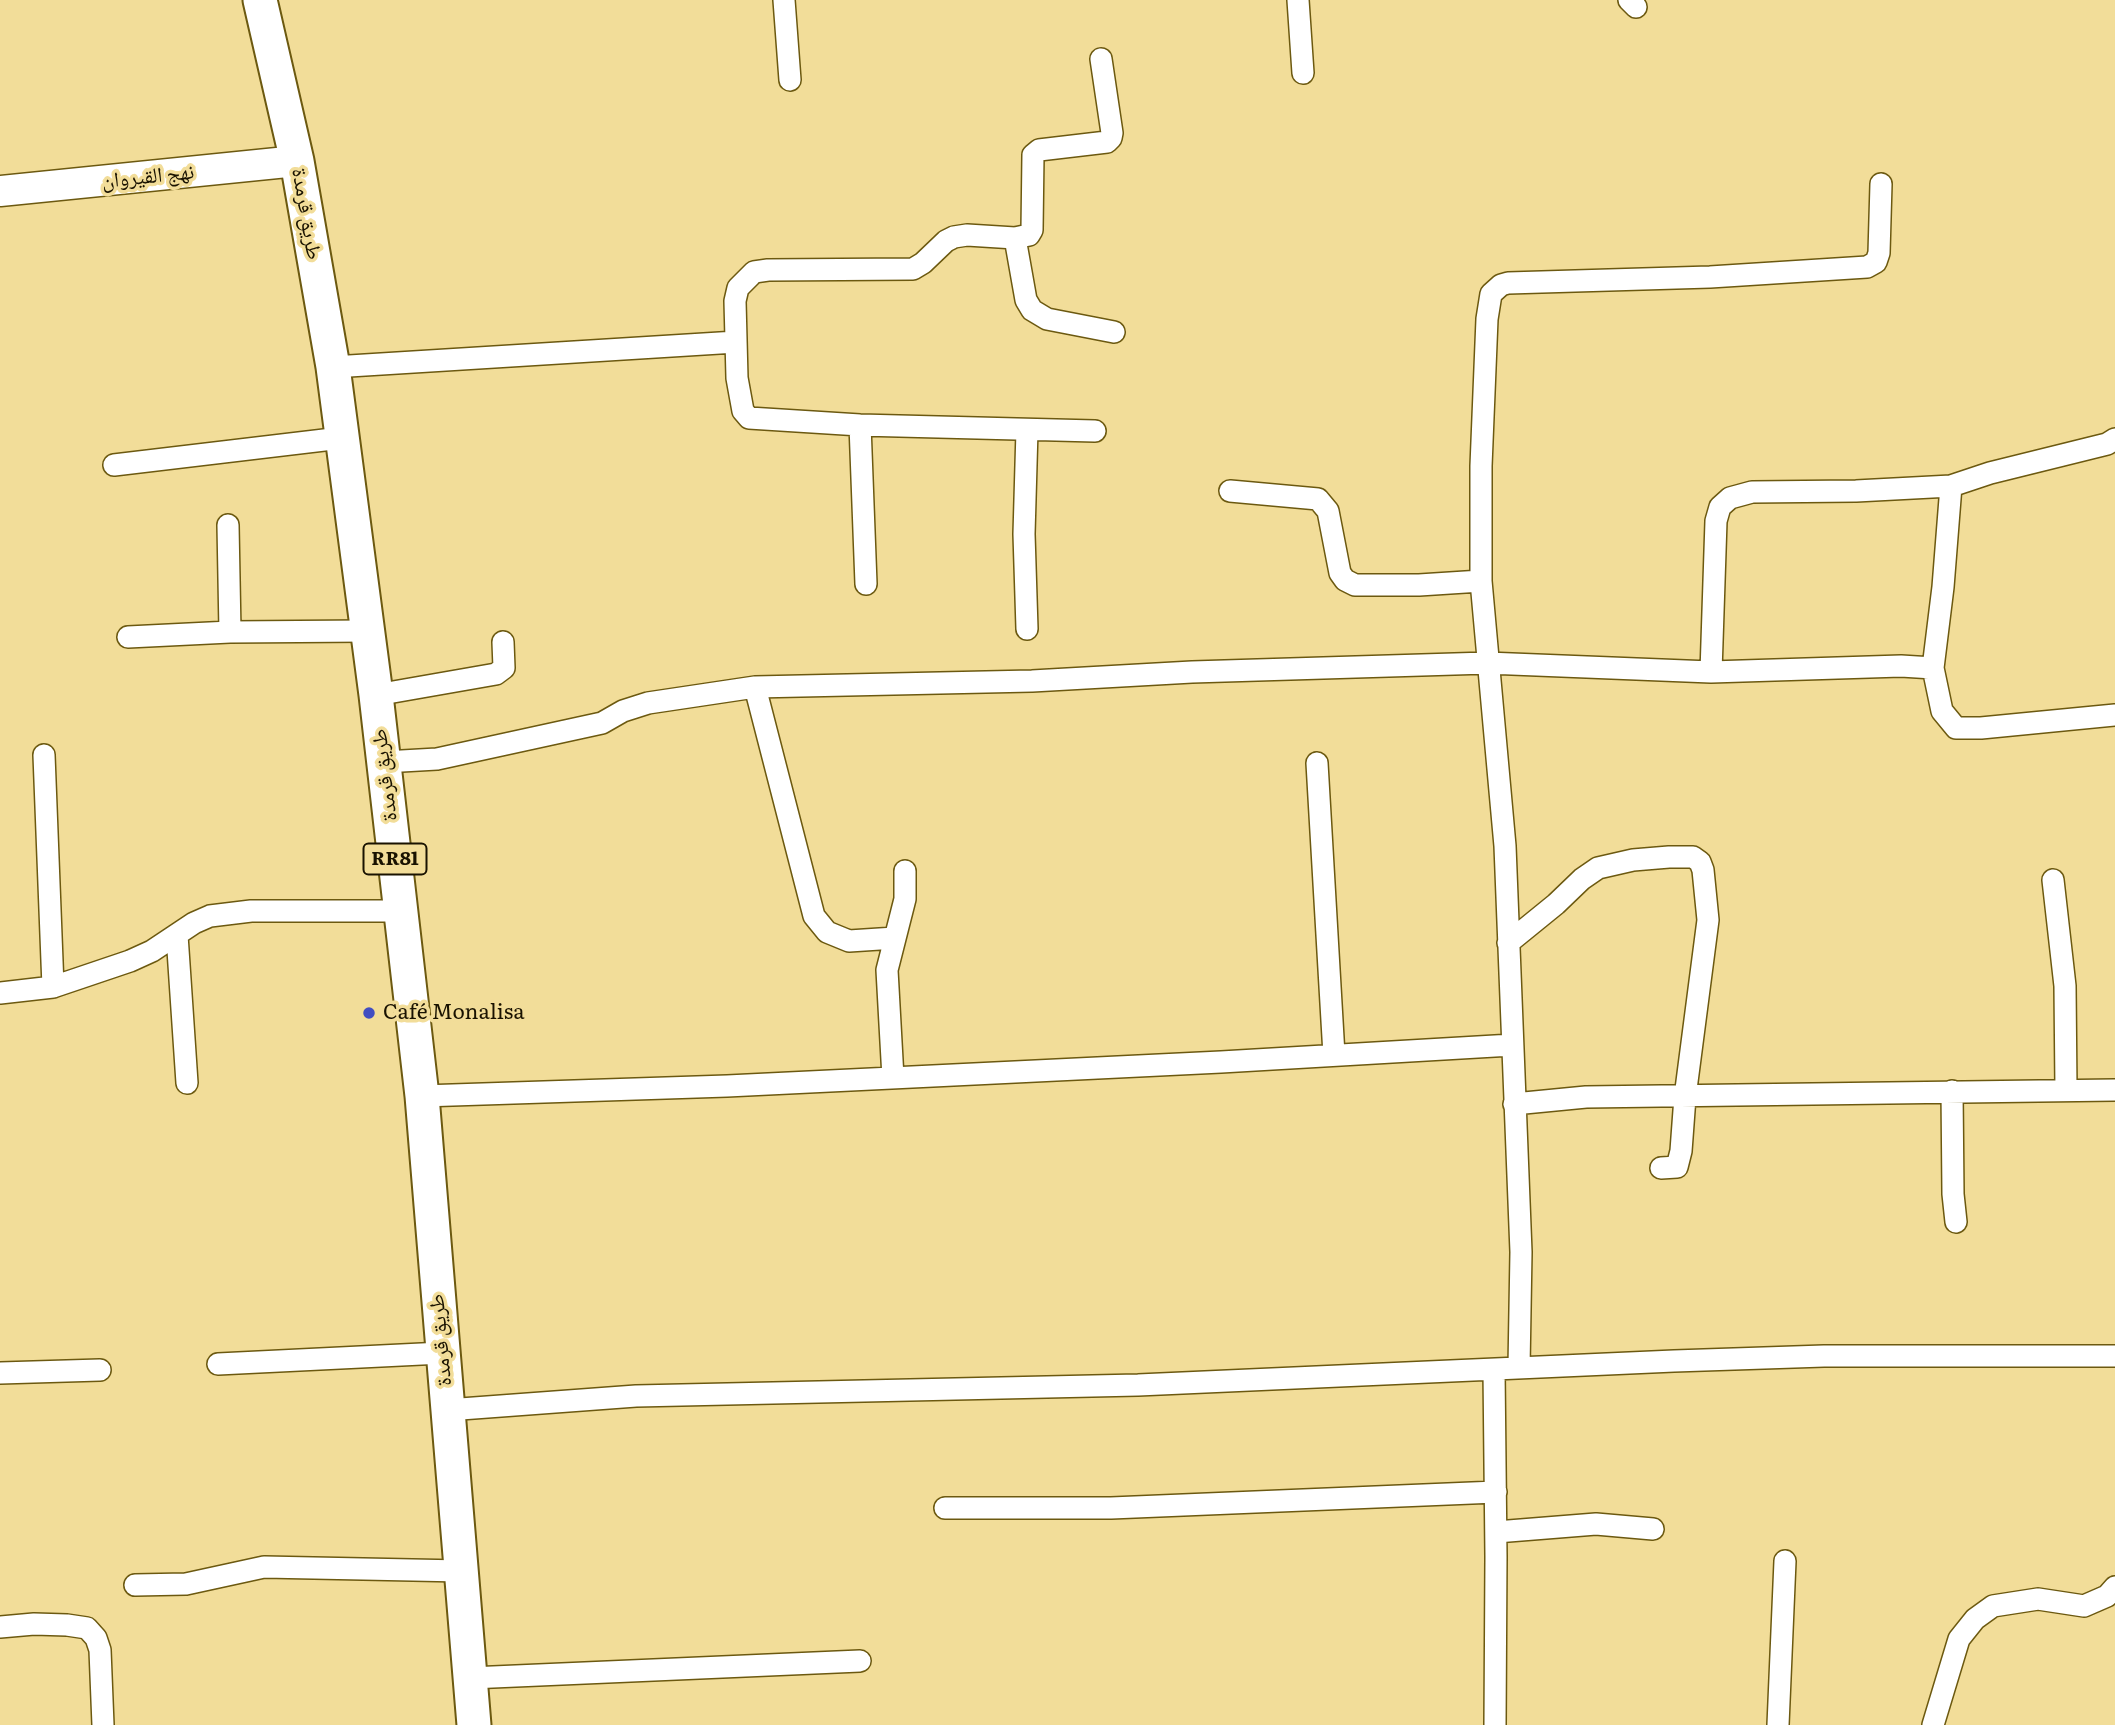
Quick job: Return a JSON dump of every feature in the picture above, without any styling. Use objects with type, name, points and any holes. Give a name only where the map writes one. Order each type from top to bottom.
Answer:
[{"type":"main road","name":"طريق قرمدة","points":[[260,0],[297,161],[332,367],[376,695],[422,1096],[474,1725]]},
{"type":"street","points":[[784,0],[790,80]]},
{"type":"street","points":[[1298,0],[1303,73]]},
{"type":"street","points":[[1095,431],[860,425],[749,418],[743,411],[740,400],[735,301],[738,288],[754,272],[913,268],[954,237],[1024,237],[1032,230],[1033,155],[1039,150],[1107,142],[1111,138],[1101,59]]},
{"type":"street","name":"نهج القيروان","points":[[0,191],[297,161]]},
{"type":"street","points":[[1519,1367],[1521,1252],[1505,846],[1481,581],[1481,466],[1490,300],[1495,289],[1508,283],[1710,277],[1867,267],[1875,262],[1879,253],[1881,184]]},
{"type":"street","points":[[1015,237],[1026,300],[1032,310],[1047,319],[1114,332]]},
{"type":"street","points":[[332,367],[736,342]]},
{"type":"street","points":[[860,425],[866,584]]},
{"type":"street","points":[[1027,430],[1024,534],[1027,628]]},
{"type":"street","points":[[114,465],[341,438]]},
{"type":"street","points":[[1711,672],[1716,521],[1720,507],[1730,498],[1752,492],[1856,491],[1951,486],[1990,473],[2107,444],[2115,439]]},
{"type":"street","points":[[1951,486],[1933,668],[1942,711],[1956,728],[2115,715]]},
{"type":"street","points":[[1230,491],[1318,499],[1328,511],[1340,573],[1345,580],[1355,585],[1481,581]]},
{"type":"street","points":[[228,524],[230,632]]},
{"type":"street","points":[[128,637],[230,632],[368,631]]},
{"type":"street","points":[[376,695],[496,674],[504,668],[503,642]]},
{"type":"street","points":[[384,762],[437,759],[602,723],[622,711],[648,703],[755,687],[1032,681],[1192,672],[1487,663],[1711,672],[1901,666],[1933,668]]},
{"type":"street","points":[[755,687],[814,916],[827,932],[849,941],[895,937]]},
{"type":"street","points":[[44,755],[52,987]]},
{"type":"street","points":[[1317,763],[1334,1055]]},
{"type":"street","points":[[1508,943],[1598,868],[1633,860],[1669,857],[1693,857],[1700,862],[1708,920],[1685,1097],[1681,1151],[1677,1167],[1661,1168]]},
{"type":"street","points":[[893,1078],[886,985],[889,956],[905,899],[905,871]]},
{"type":"street","points":[[2053,880],[2065,986],[2066,1090]]},
{"type":"street","points":[[0,993],[52,987],[130,961],[210,916],[251,911],[401,911]]},
{"type":"street","points":[[177,935],[187,1083]]},
{"type":"street","points":[[422,1096],[893,1078],[1512,1045]]},
{"type":"street","points":[[1514,1104],[1586,1097],[2115,1090]]},
{"type":"street","points":[[1952,1091],[1953,1194],[1956,1222]]},
{"type":"street","points":[[218,1364],[442,1353]]},
{"type":"street","points":[[447,1410],[636,1395],[1112,1386],[1824,1356],[2115,1356]]},
{"type":"street","points":[[0,1374],[100,1370]]},
{"type":"street","points":[[1494,1370],[1495,1725]]},
{"type":"street","points":[[945,1508],[1111,1508],[1496,1492]]},
{"type":"street","points":[[1496,1532],[1596,1524],[1653,1530]]},
{"type":"street","points":[[1777,1725],[1785,1561]]},
{"type":"street","points":[[135,1585],[186,1584],[264,1567],[462,1571]]},
{"type":"street","points":[[1933,1725],[1959,1639],[1975,1619],[1993,1606],[2038,1599],[2084,1606],[2108,1596],[2115,1587]]},
{"type":"street","points":[[0,1626],[34,1623],[87,1628],[96,1638],[100,1650],[103,1725]]},
{"type":"street","points":[[470,1678],[860,1661]]},
{"type":"place","name":"Café Monalisa","points":[[369,1013]]}]
